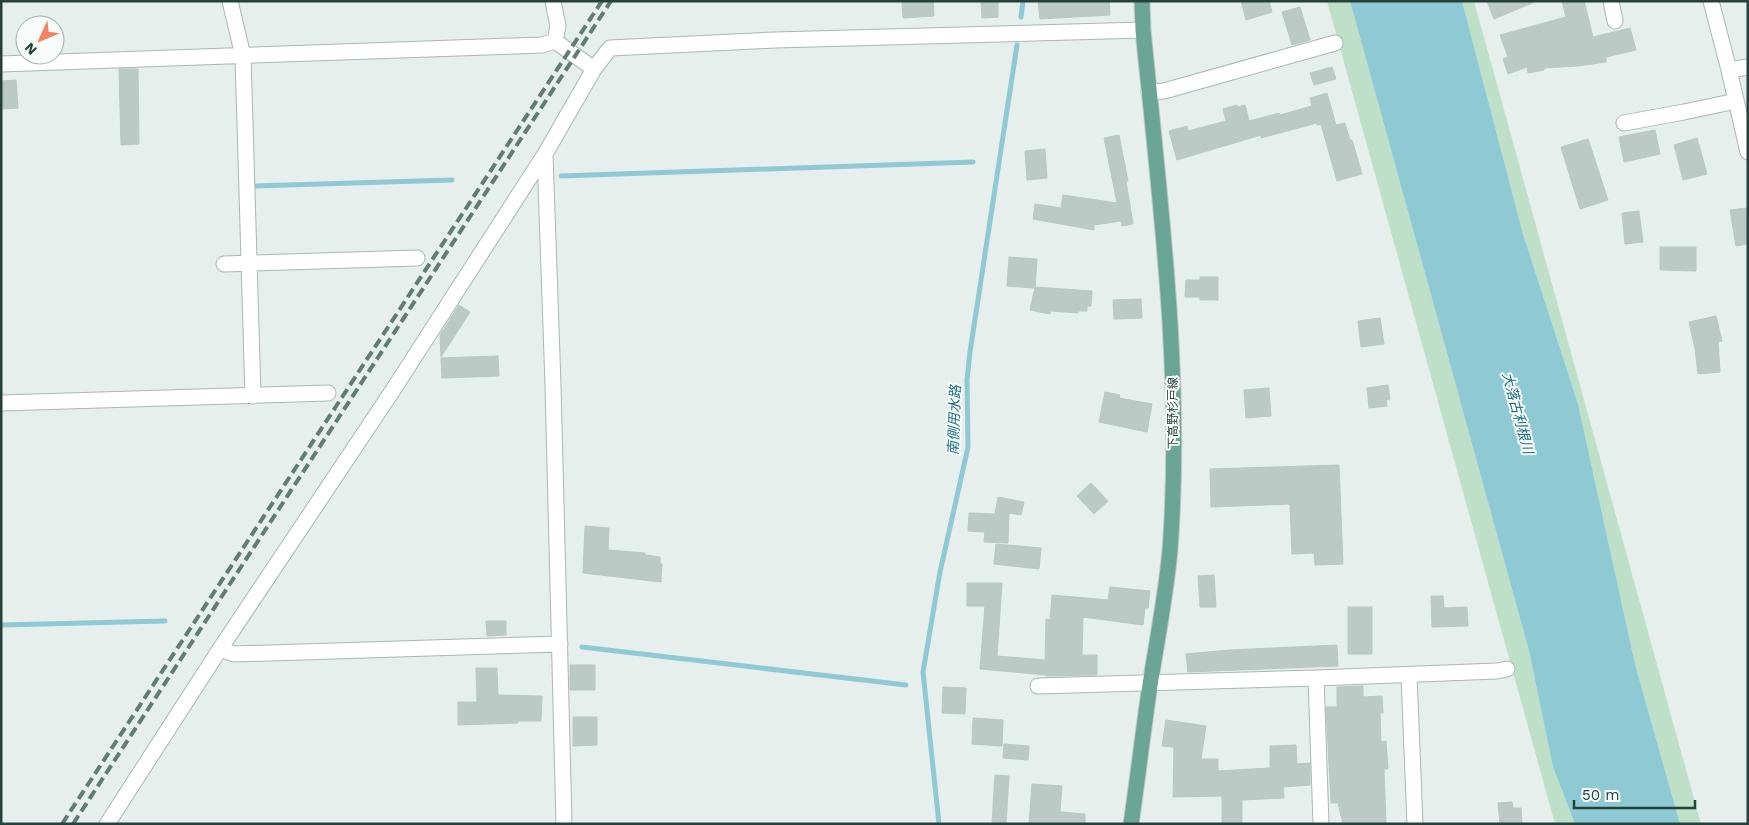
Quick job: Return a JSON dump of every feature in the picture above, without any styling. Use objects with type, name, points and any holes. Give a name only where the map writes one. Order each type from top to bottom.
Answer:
[{"type":"main road","name":"下高野杉戸線","points":[[1131,824],[1160,633],[1170,550],[1174,432],[1170,326],[1142,1]]},
{"type":"street","points":[[230,1],[243,56],[253,396]]},
{"type":"street","points":[[554,1],[558,26],[555,41]]},
{"type":"street","points":[[1611,1],[1615,21]]},
{"type":"street","points":[[1711,1],[1748,152]]},
{"type":"street","points":[[107,824],[220,649],[393,390],[545,154],[594,69],[610,48],[774,40],[1143,30]]},
{"type":"street","points":[[1,64],[542,45],[555,41]]},
{"type":"street","points":[[555,41],[594,69]]},
{"type":"street","points":[[1149,92],[1164,91],[1335,43]]},
{"type":"street","points":[[1729,70],[1748,67]]},
{"type":"street","points":[[1624,123],[1736,101]]},
{"type":"street","points":[[545,154],[553,375],[564,824]]},
{"type":"street","points":[[224,264],[417,258]]},
{"type":"street","points":[[1,404],[328,393]]},
{"type":"street","points":[[220,649],[234,654],[560,644]]},
{"type":"street","points":[[1038,686],[1408,675],[1507,669]]},
{"type":"street","points":[[1408,675],[1415,824]]},
{"type":"street","points":[[1316,678],[1321,824]]},
{"type":"green space","points":[[1327,1],[1350,1],[1529,651],[1553,767],[1575,824],[1555,824]]},
{"type":"green space","points":[[1462,1],[1474,1],[1701,824],[1680,824],[1635,664],[1578,404],[1523,234]]},
{"type":"water","name":"大落古利根川","points":[[1350,1],[1462,1],[1523,234],[1578,404],[1635,664],[1680,824],[1575,824],[1553,767],[1529,651]]},
{"type":"building","points":[[902,1],[933,1],[934,16],[903,18]]},
{"type":"building","points":[[981,1],[998,1],[998,17],[982,18]]},
{"type":"building","points":[[1038,1],[1109,1],[1110,15],[1040,19]]},
{"type":"building","points":[[1241,1],[1269,1],[1272,12],[1246,20]]},
{"type":"building","points":[[1487,1],[1537,1],[1494,19]]},
{"type":"building","points":[[1562,1],[1584,1],[1593,37],[1630,28],[1636,50],[1606,57],[1606,62],[1544,68],[1544,70],[1528,73],[1527,67],[1508,74],[1503,59],[1508,57],[1500,35],[1566,17]]},
{"type":"building","points":[[1300,7],[1310,40],[1292,45],[1282,12]]},
{"type":"building","points":[[1332,67],[1336,79],[1314,85],[1310,73]]},
{"type":"building","points":[[119,69],[138,69],[139,144],[121,145]]},
{"type":"building","points":[[16,80],[18,108],[1,109],[1,81]]},
{"type":"building","points":[[1327,93],[1336,125],[1345,123],[1362,174],[1337,181],[1321,124],[1317,125],[1317,123],[1261,138],[1261,135],[1177,160],[1169,131],[1187,126],[1188,131],[1226,121],[1223,109],[1237,105],[1238,107],[1245,105],[1249,121],[1279,113],[1280,115],[1312,106],[1310,98]]},
{"type":"building","points":[[1655,130],[1660,154],[1624,162],[1619,137]]},
{"type":"building","points":[[1119,135],[1128,181],[1126,181],[1133,224],[1122,226],[1121,221],[1094,225],[1094,230],[1033,219],[1035,204],[1061,208],[1063,195],[1117,203],[1104,138]]},
{"type":"building","points":[[1697,138],[1707,174],[1683,180],[1674,145]]},
{"type":"building","points":[[1588,139],[1608,200],[1580,209],[1561,147]]},
{"type":"building","points":[[1045,149],[1047,178],[1027,180],[1025,151]]},
{"type":"building","points":[[1746,208],[1748,244],[1736,246],[1730,210]]},
{"type":"building","points":[[1639,211],[1643,242],[1625,244],[1622,213]]},
{"type":"building","points":[[1660,247],[1696,247],[1696,271],[1660,270]]},
{"type":"building","points":[[1009,257],[1037,259],[1035,288],[1007,286]]},
{"type":"building","points":[[1200,277],[1218,277],[1218,300],[1200,300],[1200,297],[1185,297],[1186,280],[1200,280]]},
{"type":"building","points":[[1035,287],[1092,291],[1091,306],[1087,306],[1087,311],[1078,311],[1078,313],[1051,311],[1050,314],[1030,310]]},
{"type":"building","points":[[1141,299],[1142,318],[1114,319],[1113,300]]},
{"type":"building","points":[[459,305],[470,312],[441,357],[440,335]]},
{"type":"building","points":[[1716,316],[1722,341],[1718,342],[1720,372],[1698,374],[1689,322]]},
{"type":"building","points":[[1380,318],[1384,344],[1361,347],[1358,321]]},
{"type":"building","points":[[498,356],[499,376],[442,378],[441,358]]},
{"type":"building","points":[[1388,385],[1390,399],[1386,400],[1387,406],[1369,408],[1367,388]]},
{"type":"building","points":[[1269,388],[1271,416],[1246,418],[1244,390]]},
{"type":"building","points":[[1105,392],[1120,395],[1119,398],[1152,404],[1147,432],[1099,422]]},
{"type":"building","points":[[1339,465],[1343,564],[1315,565],[1314,553],[1292,554],[1290,504],[1211,507],[1210,469]]},
{"type":"building","points":[[1091,483],[1108,501],[1094,514],[1077,496]]},
{"type":"building","points":[[998,497],[1024,502],[1021,515],[1009,513],[1008,543],[984,542],[985,532],[968,531],[969,513],[995,514]]},
{"type":"building","points":[[585,526],[609,528],[608,550],[645,553],[645,555],[660,557],[660,564],[662,564],[661,582],[583,573]]},
{"type":"building","points":[[996,544],[1041,548],[1039,569],[994,564]]},
{"type":"building","points":[[1214,575],[1216,607],[1200,607],[1198,576]]},
{"type":"building","points":[[967,583],[1002,583],[997,656],[1045,660],[1046,619],[1050,620],[1052,595],[1108,600],[1110,587],[1150,591],[1143,625],[1083,617],[1082,655],[1097,655],[1097,675],[1046,676],[980,669],[985,606],[967,606]]},
{"type":"building","points":[[1431,596],[1443,596],[1444,608],[1467,607],[1468,626],[1432,627]]},
{"type":"building","points":[[1348,607],[1372,607],[1372,654],[1348,654]]},
{"type":"building","points":[[486,621],[506,621],[506,635],[487,636]]},
{"type":"building","points":[[1337,645],[1338,666],[1188,672],[1186,654]]},
{"type":"building","points":[[570,665],[595,665],[595,690],[570,690]]},
{"type":"building","points":[[476,668],[497,668],[498,695],[542,696],[541,721],[458,725],[458,702],[477,702]]},
{"type":"building","points":[[1363,686],[1363,697],[1382,696],[1383,713],[1380,713],[1381,742],[1386,741],[1388,769],[1384,769],[1386,824],[1343,824],[1338,803],[1331,803],[1326,707],[1337,707],[1337,687]]},
{"type":"building","points":[[943,687],[966,688],[965,714],[942,713]]},
{"type":"building","points":[[573,717],[597,717],[597,745],[573,746]]},
{"type":"building","points":[[973,718],[1003,720],[1002,746],[972,744]]},
{"type":"building","points":[[1166,720],[1206,726],[1201,759],[1218,759],[1218,771],[1270,768],[1270,746],[1296,745],[1297,764],[1310,763],[1310,785],[1283,787],[1284,798],[1242,800],[1242,824],[1222,824],[1222,796],[1173,797],[1174,747],[1162,746]]},
{"type":"building","points":[[1004,744],[1029,746],[1028,760],[1003,758]]},
{"type":"building","points":[[995,775],[1009,776],[1006,824],[992,824]]},
{"type":"building","points":[[1032,784],[1062,786],[1060,812],[1085,814],[1085,824],[1029,824]]},
{"type":"building","points":[[1512,802],[1513,808],[1521,808],[1522,824],[1500,824],[1498,803]]},
{"type":"waterway","name":"南側用水路","points":[[1021,17],[1023,1]]},
{"type":"waterway","name":"南側用水路","points":[[939,824],[923,672],[940,572],[968,447],[967,380],[970,352],[1017,45]]},
{"type":"waterway","points":[[561,176],[973,162]]},
{"type":"waterway","points":[[251,186],[452,180]]},
{"type":"waterway","points":[[1,625],[165,621]]},
{"type":"waterway","points":[[582,647],[906,685]]},
{"type":"railway","points":[[62,824],[602,1]]},
{"type":"railway","points":[[73,824],[611,1]]}]
